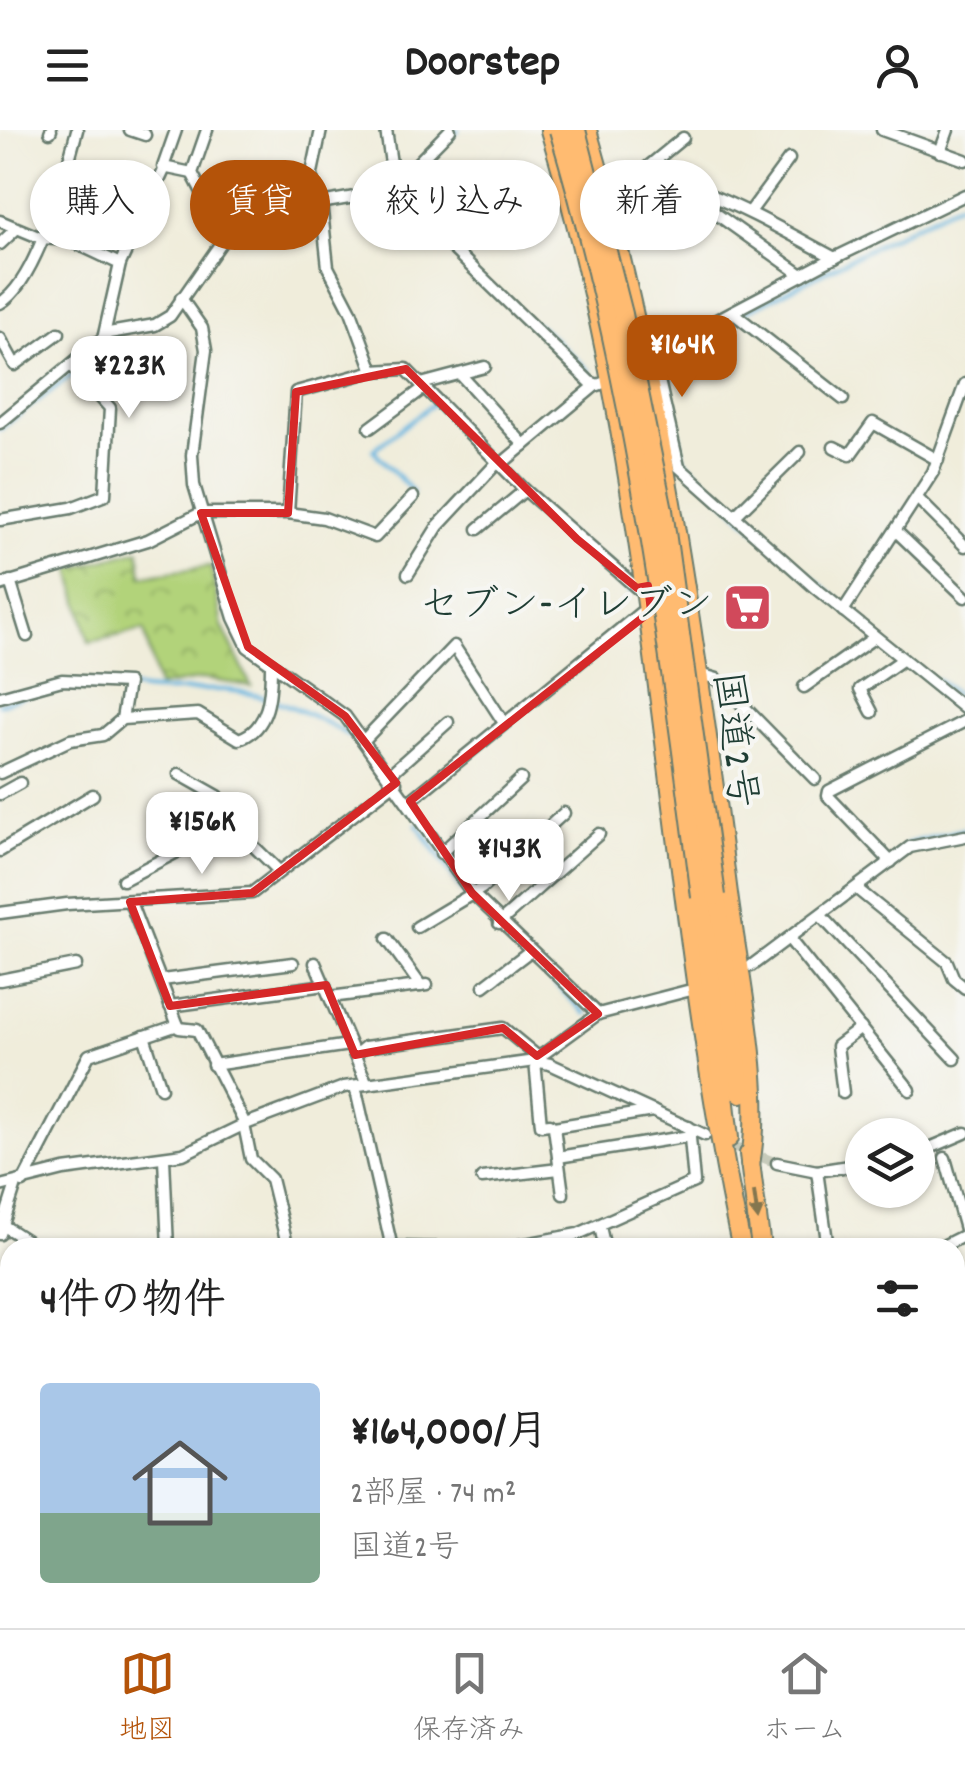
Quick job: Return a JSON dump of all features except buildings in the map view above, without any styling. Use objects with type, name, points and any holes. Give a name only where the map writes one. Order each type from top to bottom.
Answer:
[{"type":"highway","points":[[550,130],[648,586],[712,1106],[739,1238]]},
{"type":"highway","name":"国道2号","points":[[559,130],[608,318],[648,511],[760,1238]]},
{"type":"highway","name":"国道2号","points":[[576,130],[627,330],[663,510],[708,897],[740,1238]]},
{"type":"highway","points":[[587,130],[596,160]]},
{"type":"highway","points":[[618,250],[670,492],[700,674],[757,1132],[750,1164]]},
{"type":"highway","points":[[652,620],[692,624]]},
{"type":"street","points":[[69,160],[77,130]]},
{"type":"street","points":[[130,130],[144,135]]},
{"type":"street","points":[[169,160],[176,130]]},
{"type":"street","points":[[197,160],[207,130]]},
{"type":"street","points":[[315,160],[321,130]]},
{"type":"street","points":[[386,130],[391,160]]},
{"type":"street","points":[[422,160],[450,130]]},
{"type":"street","points":[[882,130],[965,160]]},
{"type":"street","points":[[940,152],[948,130]]},
{"type":"street","points":[[656,160],[683,138]]},
{"type":"street","points":[[750,212],[789,158]]},
{"type":"street","points":[[408,574],[438,526],[498,464],[604,382],[735,315],[802,274],[965,195]]},
{"type":"street","points":[[720,198],[835,258]]},
{"type":"street","points":[[720,216],[802,274]]},
{"type":"street","points":[[0,220],[30,234]]},
{"type":"street","points":[[0,244],[16,229]]},
{"type":"street","points":[[0,303],[15,295],[36,250]]},
{"type":"street","points":[[90,250],[120,264]]},
{"type":"street","points":[[0,423],[75,370],[103,338],[127,250]]},
{"type":"street","points":[[103,338],[161,322],[184,299],[215,250]]},
{"type":"street","points":[[325,250],[328,267],[351,311],[372,370]]},
{"type":"street","points":[[462,250],[604,382]]},
{"type":"street","points":[[184,299],[202,328],[206,350],[192,456],[202,516],[234,618],[248,647],[345,716],[365,738],[391,782],[410,801],[471,893],[598,1014]]},
{"type":"street","points":[[735,315],[844,399]]},
{"type":"street","points":[[0,338],[15,365],[59,333]]},
{"type":"street","points":[[643,359],[652,362],[656,372],[675,461],[693,480],[738,513],[843,611],[965,708]]},
{"type":"street","points":[[370,428],[423,386],[485,367]]},
{"type":"street","points":[[288,513],[296,392],[372,370],[406,369],[525,490],[637,588],[648,586]]},
{"type":"street","points":[[0,520],[70,508],[105,495],[110,408],[75,370]]},
{"type":"street","points":[[460,374],[524,444]]},
{"type":"street","points":[[843,611],[897,532],[938,460],[964,389]]},
{"type":"street","points":[[834,447],[850,454],[874,423],[938,460]]},
{"type":"street","points":[[738,513],[800,452]]},
{"type":"street","points":[[670,492],[693,480]]},
{"type":"street","points":[[478,529],[525,490]]},
{"type":"street","points":[[27,636],[9,585],[148,540],[202,516],[288,513],[324,518],[375,538],[413,497]]},
{"type":"street","points":[[917,498],[965,546]]},
{"type":"street","points":[[897,532],[965,596]]},
{"type":"street","points":[[410,801],[640,613],[652,620]]},
{"type":"street","points":[[804,687],[875,637]]},
{"type":"street","points":[[365,738],[454,646],[504,722]]},
{"type":"street","points":[[872,712],[860,690],[902,660]]},
{"type":"street","points":[[0,774],[70,740],[102,735],[122,719],[198,714],[239,739],[249,736],[271,701],[271,666]]},
{"type":"street","points":[[700,674],[717,678],[815,779]]},
{"type":"street","points":[[1,695],[62,680],[128,684],[122,719]]},
{"type":"street","points":[[888,859],[828,796],[829,791],[965,721]]},
{"type":"street","points":[[0,914],[252,892],[391,782],[448,722]]},
{"type":"street","points":[[178,774],[218,796],[236,828],[279,871]]},
{"type":"street","points":[[441,853],[521,779]]},
{"type":"street","points":[[0,794],[20,783]]},
{"type":"street","points":[[0,851],[92,795]]},
{"type":"street","points":[[417,927],[482,888],[564,813]]},
{"type":"street","points":[[499,923],[599,834]]},
{"type":"street","points":[[751,966],[822,917],[888,859],[910,848],[965,836]]},
{"type":"street","points":[[123,880],[198,840]]},
{"type":"street","points":[[857,889],[947,962],[954,979],[965,988]]},
{"type":"street","points":[[130,902],[178,1025]]},
{"type":"street","points":[[822,917],[955,1059]]},
{"type":"street","points":[[330,997],[424,986],[387,939]]},
{"type":"street","points":[[790,940],[910,1090]]},
{"type":"street","points":[[479,972],[487,984],[529,952]]},
{"type":"street","points":[[162,980],[293,963]]},
{"type":"street","points":[[315,964],[352,1050],[390,1238]]},
{"type":"street","points":[[0,980],[76,965]]},
{"type":"street","points":[[170,1006],[325,985]]},
{"type":"street","points":[[0,1186],[64,1170],[182,1154],[243,1125],[361,1085],[536,1058],[598,1014],[688,991]]},
{"type":"street","points":[[2,1230],[19,1184],[88,1055],[178,1025],[196,1030],[214,1065],[243,1125],[251,1159],[271,1179],[286,1238]]},
{"type":"street","points":[[214,1065],[504,1028],[536,1058],[705,1135]]},
{"type":"street","points":[[843,1093],[837,1046],[861,1028]]},
{"type":"street","points":[[144,1036],[161,1088]]},
{"type":"street","points":[[536,1058],[542,1125],[550,1124]]},
{"type":"street","points":[[563,1194],[554,1127],[653,1110]]},
{"type":"street","points":[[558,1157],[689,1131]]},
{"type":"street","points":[[560,1238],[600,1226],[694,1182],[689,1131]]},
{"type":"street","points":[[935,1146],[965,1133]]},
{"type":"street","points":[[164,1158],[168,1238]]},
{"type":"street","points":[[945,1158],[965,1232]]},
{"type":"street","points":[[777,1163],[818,1171],[845,1167]]},
{"type":"street","points":[[482,1178],[560,1170]]},
{"type":"street","points":[[818,1171],[827,1238]]},
{"type":"street","points":[[600,1226],[603,1238]]},
{"type":"highlighted area","points":[[406,369],[577,539],[637,588],[648,586],[651,611],[410,801],[472,893],[598,1014],[537,1056],[503,1028],[355,1055],[326,985],[170,1006],[130,902],[252,893],[396,783],[345,716],[248,647],[201,513],[288,513],[296,392]]},
{"type":"green space","points":[[139,550],[142,576],[211,566],[222,626],[251,686],[203,679],[158,687],[144,630],[89,642],[71,569]]},
{"type":"waterway","points":[[430,160],[458,130]]},
{"type":"waterway","points":[[759,532],[683,459],[663,354],[959,203]]},
{"type":"waterway","points":[[536,323],[589,371]]},
{"type":"waterway","points":[[0,429],[81,368],[112,337]]},
{"type":"waterway","points":[[413,492],[373,450],[434,403]]},
{"type":"waterway","points":[[556,525],[632,593]]},
{"type":"waterway","points":[[767,538],[839,601]]},
{"type":"waterway","points":[[937,680],[965,701]]},
{"type":"waterway","points":[[132,688],[225,690],[259,696],[310,715],[356,740]]},
{"type":"waterway","points":[[0,704],[38,691]]},
{"type":"waterway","points":[[417,824],[467,897],[586,1014]]},
{"type":"waterway","points":[[907,844],[965,829]]},
{"type":"tunnel","points":[[720,1141],[777,1163]]},
{"type":"place","name":"セブン-イレブン","points":[[748,608]]}]
